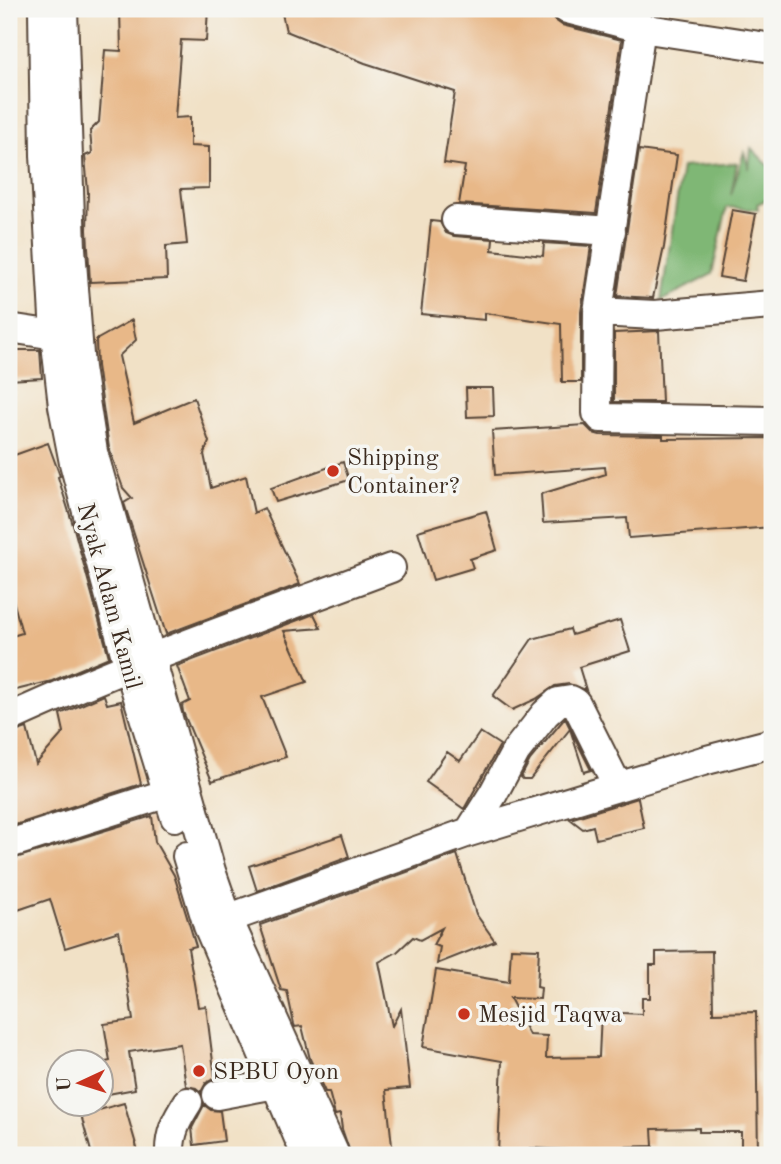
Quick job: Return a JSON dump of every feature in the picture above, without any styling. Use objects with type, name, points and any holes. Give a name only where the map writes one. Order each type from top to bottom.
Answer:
[{"type":"street","name":"Nyak Adam Kamil","points":[[43,9],[45,155],[55,335],[63,406],[74,463],[140,663],[168,793],[276,1084],[306,1155]]},
{"type":"street","points":[[63,9],[70,235],[80,368],[93,452],[140,663],[196,822],[217,921],[335,1155]]},
{"type":"street","points":[[567,9],[642,28],[772,48]]},
{"type":"street","points":[[642,28],[598,312],[597,412],[601,418],[772,421]]},
{"type":"street","points":[[456,220],[611,231]]},
{"type":"street","points":[[598,312],[655,315],[772,305]]},
{"type":"street","points":[[9,328],[55,335]]},
{"type":"street","points":[[9,718],[140,663],[391,568]]},
{"type":"street","points":[[469,832],[494,794],[516,751],[551,706],[565,700],[571,700],[580,710],[618,787]]},
{"type":"street","points":[[217,921],[469,832],[772,743]]},
{"type":"street","points":[[9,844],[168,793]]},
{"type":"street","points":[[217,1095],[276,1084]]},
{"type":"street","points":[[170,1155],[174,1124],[188,1102]]},
{"type":"green space","points":[[751,148],[772,169],[772,197],[757,204],[758,210],[727,207],[712,274],[661,301],[682,167],[737,163],[731,195],[744,152],[749,169]]},
{"type":"building","points":[[120,9],[208,9],[206,41],[181,40],[175,118],[190,117],[190,146],[209,147],[209,188],[181,189],[187,244],[166,246],[167,279],[90,282],[85,156],[92,153],[90,131],[99,122],[105,50],[121,51]]},
{"type":"building","points":[[281,9],[551,9],[555,20],[562,25],[622,40],[596,213],[459,204],[465,166],[444,163],[455,92],[365,63],[286,31]]},
{"type":"building","points":[[639,150],[677,155],[664,247],[653,298],[617,296]]},
{"type":"building","points":[[732,210],[756,214],[743,281],[719,277]]},
{"type":"building","points":[[431,221],[440,222],[446,233],[454,236],[493,239],[492,250],[543,256],[544,243],[591,246],[581,312],[581,382],[562,382],[561,324],[485,313],[485,320],[421,314]]},
{"type":"building","points":[[132,320],[136,340],[119,356],[134,423],[194,398],[209,442],[204,454],[211,488],[246,476],[254,513],[264,508],[300,584],[166,634],[124,503],[132,498],[123,488],[109,448],[97,366],[96,340]]},
{"type":"building","points":[[659,331],[662,402],[614,402],[614,333]]},
{"type":"building","points":[[9,350],[40,350],[42,378],[9,380]]},
{"type":"building","points":[[466,388],[493,388],[494,416],[467,417]]},
{"type":"building","points":[[585,425],[593,433],[600,435],[663,436],[663,439],[772,438],[772,527],[629,538],[627,518],[543,523],[541,494],[606,474],[605,467],[495,475],[492,431]]},
{"type":"building","points":[[48,443],[60,476],[58,477],[109,657],[52,681],[12,691],[9,677],[9,637],[22,633],[9,585],[9,457]]},
{"type":"building","name":"Shipping Container?","points":[[343,462],[349,480],[276,502],[271,488]]},
{"type":"building","points":[[486,511],[497,550],[470,559],[473,568],[433,580],[418,531]]},
{"type":"building","points":[[314,614],[321,628],[284,631],[307,682],[262,697],[286,757],[212,781],[183,712],[182,705],[190,701],[177,666]]},
{"type":"building","points":[[620,620],[630,651],[579,667],[586,690],[569,684],[555,686],[512,710],[493,696],[532,639],[570,629],[572,635]]},
{"type":"building","points":[[104,695],[107,704],[121,701],[141,784],[9,827],[9,734],[27,728],[36,764],[64,732],[60,714]]},
{"type":"building","points":[[565,718],[591,770],[584,772],[570,729],[530,779],[523,779],[521,777],[530,760]]},
{"type":"building","points":[[480,732],[500,745],[464,809],[426,782],[447,752],[460,761]]},
{"type":"building","points":[[638,798],[644,828],[596,839],[593,826],[583,829],[570,819]]},
{"type":"building","points":[[152,816],[155,842],[174,875],[196,946],[188,948],[198,1007],[206,1006],[215,1078],[206,1083],[201,1092],[186,1086],[180,1044],[129,1052],[135,1089],[116,1093],[116,1048],[108,1048],[104,1024],[133,1020],[119,931],[65,948],[50,899],[9,913],[9,860]]},
{"type":"building","points":[[342,835],[349,857],[257,891],[249,866]]},
{"type":"building","points":[[457,854],[476,914],[495,941],[437,964],[440,947],[433,945],[442,928],[420,940],[413,937],[397,952],[379,962],[392,1026],[401,1009],[410,1088],[386,1090],[393,1155],[351,1155],[340,1114],[335,1115],[329,1092],[325,1092],[310,1059],[302,1026],[295,1027],[287,991],[281,990],[260,925]]},
{"type":"building","points":[[511,948],[539,949],[537,987],[541,988],[540,999],[510,998],[529,1035],[547,1036],[546,1058],[599,1057],[601,1012],[642,1014],[642,998],[650,998],[650,965],[656,965],[656,952],[712,951],[713,1013],[756,1012],[758,1155],[741,1155],[741,1132],[699,1132],[699,1128],[652,1129],[653,1146],[618,1147],[616,1155],[566,1155],[567,1150],[530,1148],[530,1155],[498,1153],[502,1061],[423,1047],[436,970],[509,982]]},
{"type":"building","points":[[124,1103],[139,1155],[92,1155],[82,1118],[116,1118],[116,1105]]},
{"type":"building","points":[[204,1105],[211,1110],[220,1111],[224,1141],[194,1145],[192,1128]]},
{"type":"place","name":"Shipping Container?","points":[[333,471]]},
{"type":"place","name":"Mesjid Taqwa","points":[[464,1014]]},
{"type":"place","name":"SPBU Oyon","points":[[199,1071]]}]
